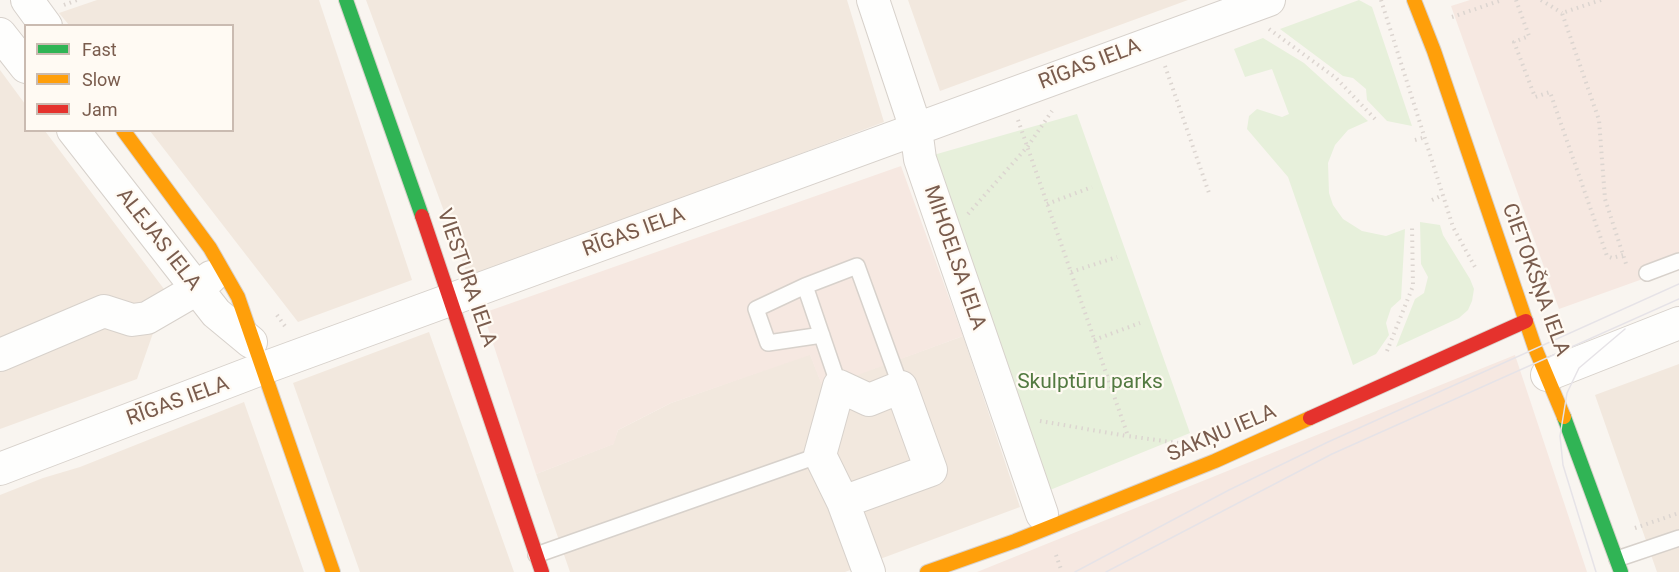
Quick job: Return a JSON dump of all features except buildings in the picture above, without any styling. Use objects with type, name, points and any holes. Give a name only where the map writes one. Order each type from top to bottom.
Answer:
[{"type":"street","points":[[0,4],[16,0]]},
{"type":"street","points":[[27,0],[45,24]]},
{"type":"street","name":"VIESTURA IELA","points":[[346,0],[451,299],[542,572]]},
{"type":"street","name":"MIHOELSA IELA","points":[[873,0],[916,129],[920,159],[1042,514]]},
{"type":"street","name":"CIETOKŠŅA IELA","points":[[1414,0],[1434,51],[1526,321],[1619,566]]},
{"type":"street","name":"RĪGAS IELA","points":[[0,469],[256,356],[451,299],[1263,2]]},
{"type":"street","points":[[0,34],[24,64]]},
{"type":"street","name":"ALEJAS IELA","points":[[75,132],[204,283],[216,313],[256,356]]},
{"type":"street","name":"ALEJAS IELA","points":[[124,132],[210,248],[238,297],[256,356],[333,572]]},
{"type":"street","points":[[0,355],[104,311],[132,320],[147,318],[204,283]]},
{"type":"street","name":"SAKŅU IELA","points":[[927,572],[1015,541],[1215,461],[1526,321]]},
{"type":"street","points":[[1547,375],[1679,324]]},
{"type":"street","points":[[843,502],[931,470],[901,387],[869,400],[839,386],[820,455],[843,502],[868,572]]},
{"type":"lane","points":[[1647,273],[1679,261]]},
{"type":"lane","points":[[822,335],[768,343],[756,309],[857,266],[901,387]]},
{"type":"lane","points":[[806,286],[839,386]]},
{"type":"lane","points":[[536,555],[820,455]]},
{"type":"lane","points":[[1619,566],[1679,538]]},
{"type":"path","points":[[1381,0],[1453,227],[1476,269]]},
{"type":"path","points":[[1452,17],[1502,0]]},
{"type":"path","points":[[1516,0],[1529,36],[1514,42],[1535,97],[1550,92],[1607,255],[1612,258],[1622,253],[1605,199],[1599,120],[1562,13],[1541,0]]},
{"type":"path","points":[[1562,13],[1601,0]]},
{"type":"path","points":[[1263,2],[1270,31],[1336,78],[1376,120]]},
{"type":"path","points":[[1156,40],[1209,193]]},
{"type":"path","points":[[1010,95],[1128,436]]},
{"type":"path","points":[[947,238],[1028,146],[1055,107]]},
{"type":"path","points":[[1415,140],[1426,137]]},
{"type":"path","points":[[1047,204],[1092,187]]},
{"type":"path","points":[[1432,200],[1443,195]]},
{"type":"path","points":[[1383,360],[1413,286],[1412,225]]},
{"type":"path","points":[[1071,272],[1117,257]]},
{"type":"path","points":[[1095,340],[1140,323]]},
{"type":"path","points":[[1008,416],[1180,443]]},
{"type":"path","points":[[1635,528],[1679,513]]},
{"type":"shaded area","points":[[97,0],[319,0],[412,280],[298,322],[151,132],[234,132],[234,24],[68,24],[59,13]]},
{"type":"shaded area","points":[[366,0],[847,0],[884,122],[469,279]]},
{"type":"shaded area","points":[[908,0],[1188,0],[940,91]]},
{"type":"shaded area","points":[[1470,0],[1679,0],[1679,266],[1559,309],[1451,6]]},
{"type":"shaded area","points":[[0,70],[24,103],[24,132],[46,132],[167,293],[137,379],[0,429]]},
{"type":"shaded area","points":[[901,166],[963,336],[823,388],[810,355],[671,403],[618,430],[614,444],[536,474],[483,313]]},
{"type":"shaded area","points":[[429,332],[514,572],[360,572],[293,383]]},
{"type":"shaded area","points":[[963,336],[1020,507],[845,572],[570,572],[536,474],[613,444],[618,430],[671,403],[810,354],[823,387]]},
{"type":"shaded area","points":[[1515,355],[1587,572],[977,572]]},
{"type":"shaded area","points":[[1679,364],[1679,572],[1657,572],[1595,395]]},
{"type":"shaded area","points":[[244,402],[304,572],[0,572],[0,495],[43,478],[80,467]]},
{"type":"green space","points":[[1359,0],[1372,7],[1412,126],[1387,121],[1367,100],[1366,89],[1353,78],[1343,76],[1280,29]]},
{"type":"green space","points":[[1263,38],[1304,63],[1368,121],[1348,130],[1335,145],[1328,163],[1329,193],[1333,205],[1343,219],[1362,231],[1386,236],[1405,229],[1401,299],[1391,308],[1386,323],[1389,335],[1376,354],[1353,365],[1288,177],[1247,129],[1249,116],[1257,109],[1282,117],[1289,114],[1272,69],[1245,77],[1234,49]]},
{"type":"green space","name":"Skulptūru parks","points":[[1077,114],[1190,433],[1045,492],[930,156]]},
{"type":"green space","points":[[1420,222],[1440,225],[1443,235],[1470,279],[1474,289],[1472,301],[1468,310],[1459,318],[1396,347],[1415,299],[1424,293],[1428,277],[1421,264]]},
{"type":"tram line","points":[[1075,572],[1229,490],[1328,442],[1679,284]]},
{"type":"tram line","points":[[1106,572],[1332,454],[1679,299]]},
{"type":"tram line","points":[[1596,572],[1563,465],[1560,436],[1567,393],[1579,368],[1625,329]]},
{"type":"traffic: fast","points":[[346,0],[422,216]]},
{"type":"traffic: fast","points":[[1564,417],[1621,572]]},
{"type":"traffic: slow","points":[[1414,0],[1434,51],[1535,348],[1564,417]]},
{"type":"traffic: slow","points":[[124,132],[210,248],[238,297],[333,572]]},
{"type":"traffic: slow","points":[[927,572],[1015,541],[1215,461],[1310,418]]},
{"type":"traffic: jam","points":[[422,216],[542,572]]},
{"type":"traffic: jam","points":[[1310,418],[1526,321]]}]
